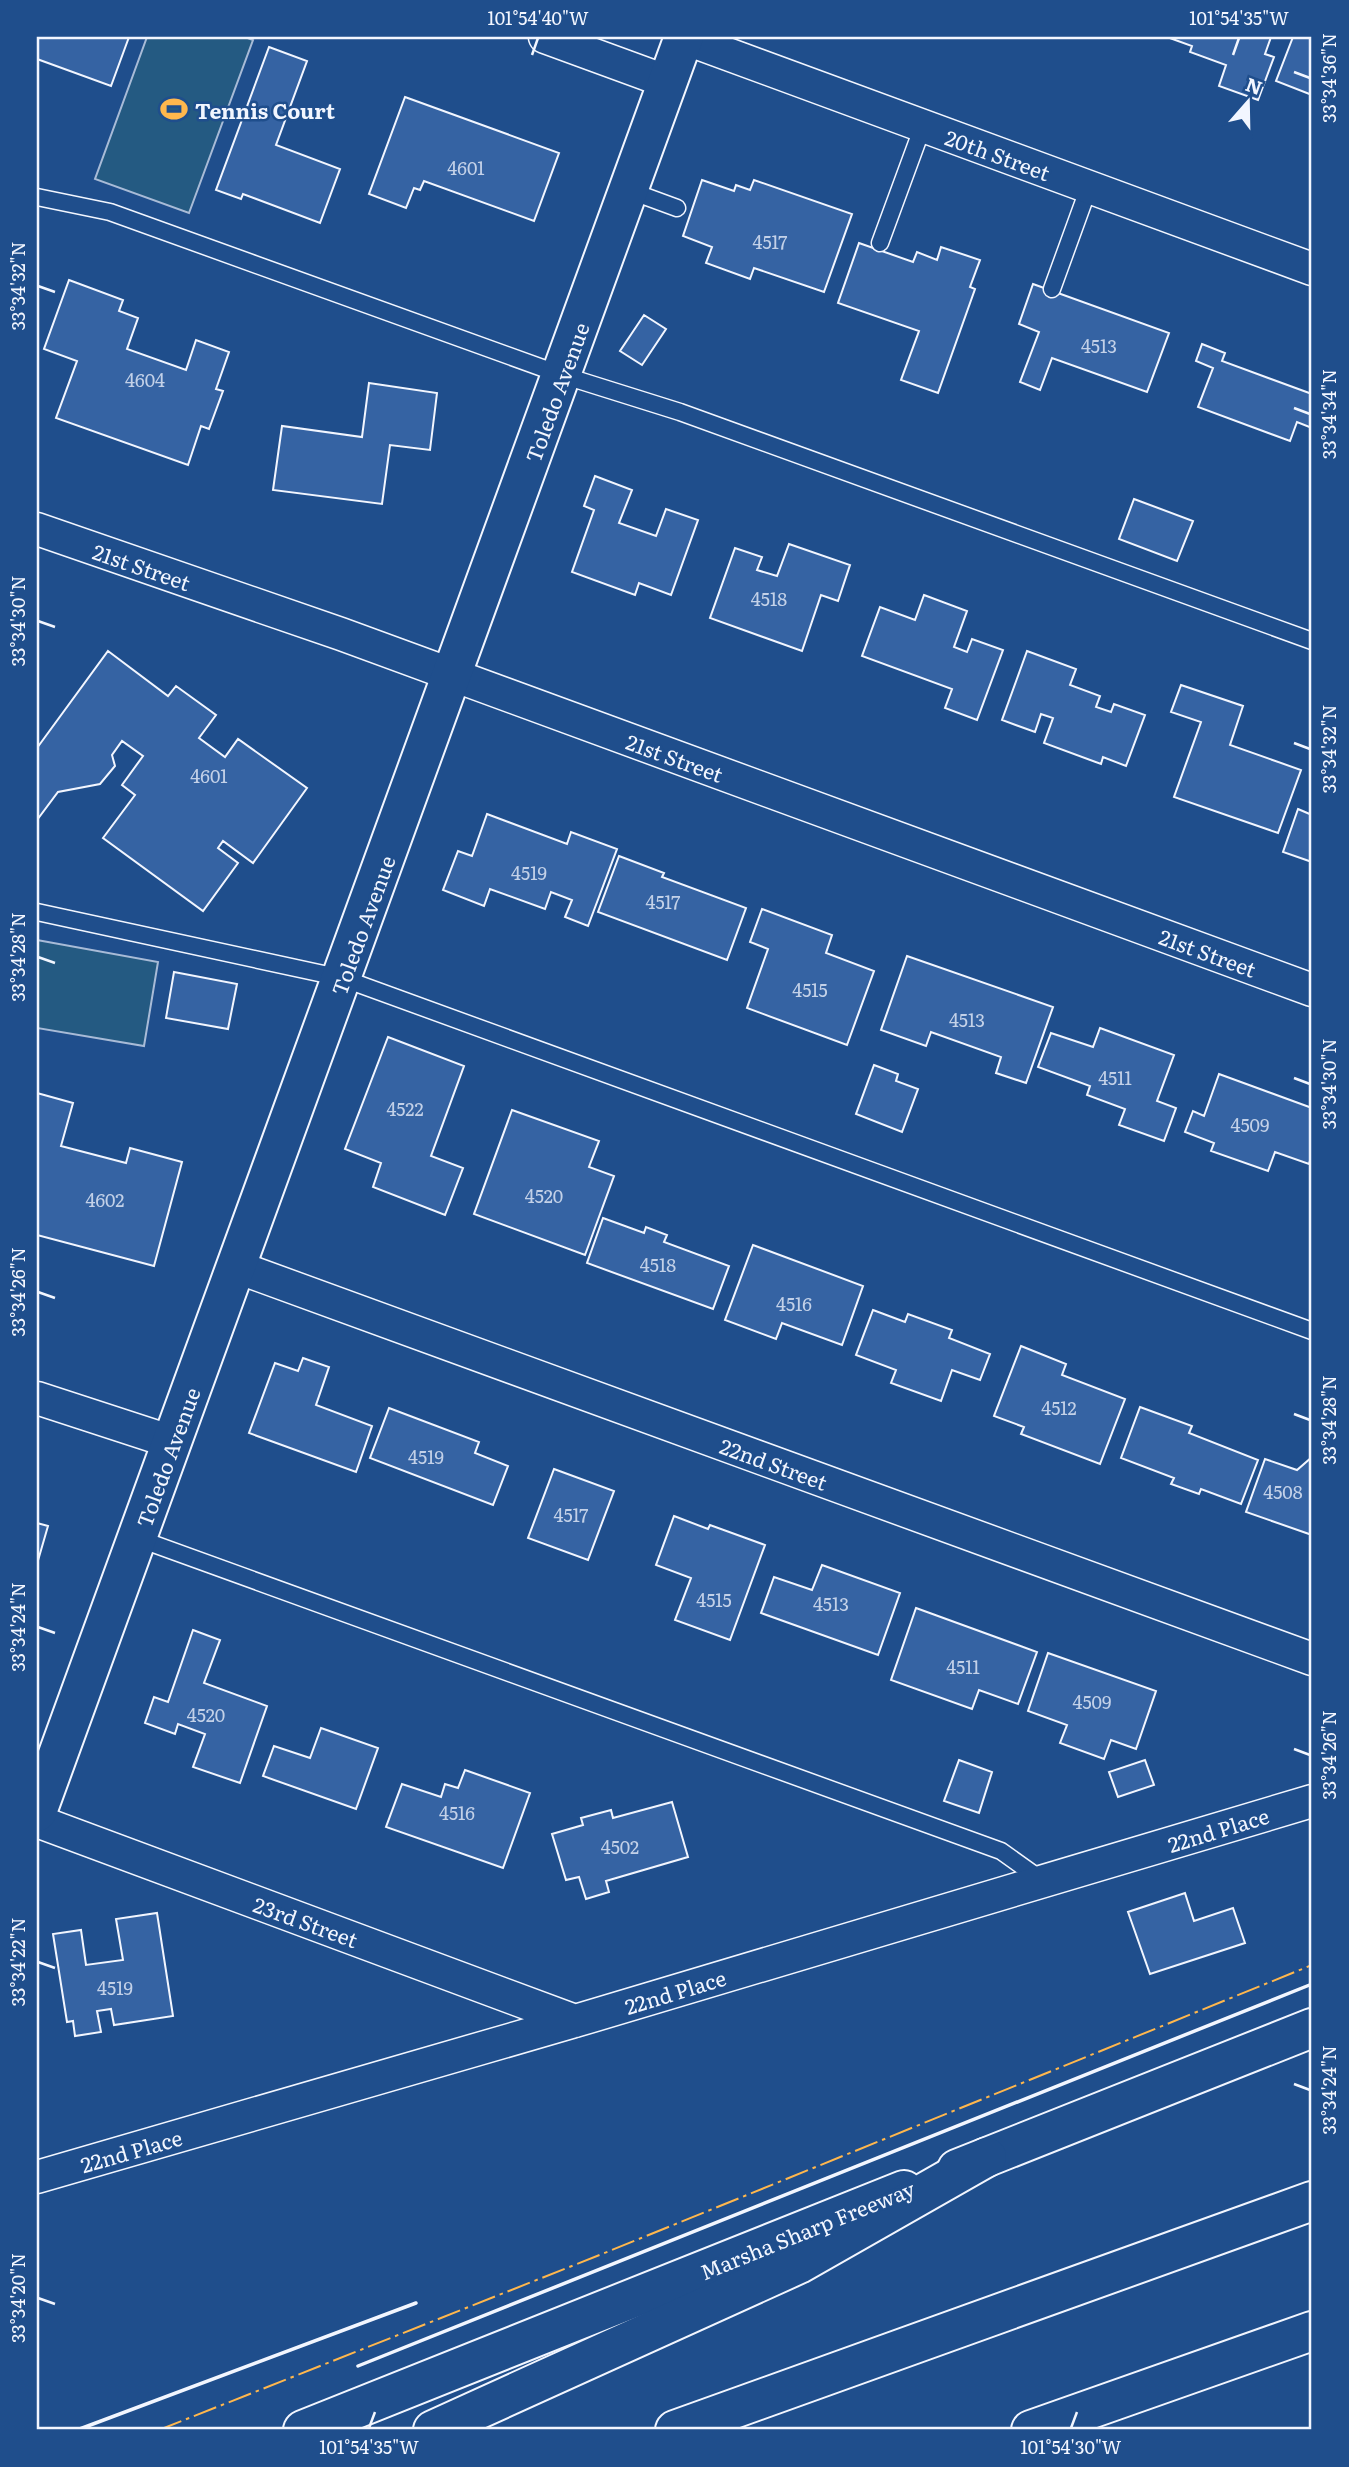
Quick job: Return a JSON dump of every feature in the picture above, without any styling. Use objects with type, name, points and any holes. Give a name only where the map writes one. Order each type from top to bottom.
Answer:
[{"type":"main road","name":"Toledo Avenue","points":[[37,1812],[44,1770],[137,1538],[684,37]]},
{"type":"main road","name":"Marsha Sharp Freeway","points":[[303,2430],[1312,2028]]},
{"type":"main road","points":[[433,2430],[799,2264],[987,2157]]},
{"type":"main road","points":[[675,2430],[1312,2201]]},
{"type":"main road","points":[[1031,2430],[1312,2332]]},
{"type":"street","points":[[545,37],[668,82]]},
{"type":"street","name":"20th Street","points":[[684,37],[1312,269]]},
{"type":"street","name":"21st Street","points":[[37,529],[341,634],[1312,990]]},
{"type":"street","name":"22nd Street","points":[[237,1267],[1312,1659]]},
{"type":"street","points":[[37,1398],[172,1442]]},
{"type":"street","name":"22nd Place","points":[[37,2177],[575,2021],[1312,1801]]},
{"type":"street","name":"23rd Street","points":[[37,1821],[575,2021]]},
{"type":"lane","points":[[880,243],[923,126]]},
{"type":"lane","points":[[1052,289],[1089,187]]},
{"type":"lane","points":[[628,190],[677,208]]},
{"type":"lane","points":[[37,197],[110,212],[562,375],[692,417],[1312,641]]},
{"type":"lane","points":[[37,912],[342,978],[1312,1331]]},
{"type":"lane","points":[[137,1538],[1002,1851],[1043,1881]]},
{"type":"shaded area","name":"Tennis Court","points":[[147,37],[245,37],[253,40],[189,213],[95,179]]},
{"type":"shaded area","points":[[37,940],[158,962],[144,1046],[37,1028]]},
{"type":"building","points":[[37,37],[129,37],[111,86],[37,59]]},
{"type":"building","points":[[1167,37],[1271,37],[1265,54],[1274,57],[1258,100],[1219,86],[1226,65],[1190,52],[1192,46]]},
{"type":"building","points":[[1293,37],[1312,37],[1312,95],[1276,81]]},
{"type":"building","points":[[269,47],[307,61],[276,145],[340,169],[320,223],[243,194],[241,199],[216,190]]},
{"type":"building","points":[[405,97],[559,153],[534,221],[424,181],[420,190],[414,188],[406,208],[369,194]]},
{"type":"building","points":[[702,180],[734,191],[736,185],[750,190],[754,180],[852,214],[824,292],[754,268],[750,279],[706,263],[712,247],[683,236]]},
{"type":"building","points":[[859,243],[913,262],[917,252],[937,260],[941,247],[980,260],[970,287],[975,289],[938,393],[901,380],[919,331],[838,303]]},
{"type":"building","points":[[69,280],[123,300],[119,311],[138,318],[127,349],[186,370],[196,340],[229,352],[216,389],[223,391],[209,429],[201,426],[188,465],[56,418],[77,361],[44,349]]},
{"type":"building","points":[[1033,284],[1169,333],[1147,392],[1052,358],[1040,390],[1020,382],[1039,332],[1019,324]]},
{"type":"building","points":[[644,315],[666,329],[642,365],[620,351]]},
{"type":"building","points":[[1202,344],[1225,353],[1222,361],[1312,394],[1312,428],[1297,422],[1290,441],[1198,407],[1213,368],[1196,361]]},
{"type":"building","points":[[369,383],[437,393],[430,450],[390,445],[382,504],[273,490],[282,426],[362,437]]},
{"type":"building","points":[[595,476],[632,490],[619,523],[656,536],[666,509],[698,520],[671,595],[639,583],[635,595],[572,572],[594,510],[584,506]]},
{"type":"building","points":[[1134,499],[1193,521],[1177,561],[1119,539]]},
{"type":"building","points":[[789,544],[850,565],[838,601],[821,595],[802,651],[710,618],[735,548],[762,557],[757,570],[777,576]]},
{"type":"building","points":[[924,595],[967,611],[954,647],[967,652],[972,639],[1003,650],[977,720],[945,708],[952,689],[862,656],[880,607],[915,620]]},
{"type":"building","points":[[108,651],[168,696],[176,686],[216,715],[199,738],[225,757],[238,739],[307,788],[253,863],[223,841],[218,848],[238,863],[203,911],[103,838],[135,795],[122,785],[143,756],[122,741],[112,755],[115,766],[100,784],[58,792],[37,820],[37,748]]},
{"type":"building","points":[[1027,651],[1076,669],[1070,685],[1100,696],[1096,707],[1111,712],[1114,704],[1145,715],[1126,766],[1103,757],[1101,764],[1044,743],[1053,718],[1041,714],[1035,732],[1002,720]]},
{"type":"building","points":[[1181,685],[1243,706],[1230,745],[1301,770],[1278,833],[1174,797],[1201,722],[1171,712]]},
{"type":"building","points":[[1298,809],[1312,815],[1312,862],[1283,852]]},
{"type":"building","points":[[487,814],[567,844],[571,832],[617,849],[588,926],[565,917],[572,900],[551,892],[545,909],[490,889],[484,906],[443,890],[458,851],[472,856]]},
{"type":"building","points":[[619,856],[664,873],[662,877],[746,908],[727,960],[598,912]]},
{"type":"building","points":[[762,909],[832,935],[826,953],[874,971],[847,1045],[747,1008],[768,949],[750,942]]},
{"type":"building","points":[[907,956],[1053,1007],[1026,1083],[996,1073],[1001,1057],[931,1032],[926,1046],[881,1030]]},
{"type":"building","points":[[174,972],[237,984],[228,1029],[166,1018]]},
{"type":"building","points":[[1100,1028],[1174,1055],[1157,1101],[1176,1108],[1164,1141],[1119,1125],[1125,1109],[1087,1095],[1090,1086],[1038,1067],[1051,1033],[1093,1047]]},
{"type":"building","points":[[388,1037],[464,1066],[431,1156],[463,1168],[445,1215],[373,1187],[381,1163],[345,1149]]},
{"type":"building","points":[[874,1065],[898,1074],[896,1081],[918,1089],[902,1132],[856,1114]]},
{"type":"building","points":[[1219,1074],[1312,1108],[1312,1154],[1309,1164],[1275,1152],[1268,1171],[1211,1151],[1214,1143],[1185,1132],[1193,1111],[1204,1116]]},
{"type":"building","points":[[37,1093],[73,1103],[61,1146],[126,1163],[130,1148],[182,1162],[154,1266],[37,1235]]},
{"type":"building","points":[[512,1110],[599,1141],[589,1167],[614,1176],[585,1255],[474,1214]]},
{"type":"building","points":[[603,1218],[644,1233],[646,1227],[667,1235],[664,1242],[729,1266],[713,1309],[587,1263]]},
{"type":"building","points":[[753,1245],[863,1286],[842,1345],[782,1323],[776,1339],[725,1320]]},
{"type":"building","points":[[873,1310],[905,1322],[908,1314],[952,1330],[949,1338],[990,1354],[980,1380],[952,1370],[941,1401],[891,1383],[896,1370],[856,1355]]},
{"type":"building","points":[[1021,1346],[1066,1364],[1062,1375],[1125,1399],[1100,1464],[1021,1434],[1024,1427],[994,1416]]},
{"type":"building","points":[[303,1358],[329,1367],[316,1405],[372,1426],[356,1472],[249,1433],[275,1363],[298,1371]]},
{"type":"building","points":[[1140,1407],[1192,1426],[1189,1433],[1258,1460],[1241,1504],[1201,1489],[1199,1494],[1171,1484],[1174,1478],[1121,1458]]},
{"type":"building","points":[[389,1408],[479,1442],[475,1453],[508,1466],[493,1505],[370,1458]]},
{"type":"building","points":[[1312,1457],[1312,1535],[1246,1512],[1265,1459],[1297,1470]]},
{"type":"building","points":[[554,1469],[614,1491],[588,1560],[528,1538]]},
{"type":"building","points":[[674,1516],[708,1529],[710,1525],[765,1545],[730,1640],[675,1620],[691,1578],[656,1565]]},
{"type":"building","points":[[37,1523],[48,1526],[37,1564]]},
{"type":"building","points":[[822,1565],[900,1593],[878,1655],[761,1613],[774,1577],[812,1590]]},
{"type":"building","points":[[916,1608],[1037,1652],[1018,1704],[979,1690],[972,1709],[891,1680]]},
{"type":"building","points":[[193,1630],[220,1640],[204,1683],[267,1706],[240,1783],[193,1767],[205,1734],[178,1724],[175,1734],[145,1723],[154,1697],[168,1702]]},
{"type":"building","points":[[1048,1653],[1156,1691],[1136,1749],[1111,1740],[1104,1759],[1060,1743],[1067,1725],[1028,1711]]},
{"type":"building","points":[[321,1728],[378,1748],[356,1809],[263,1776],[274,1746],[310,1758]]},
{"type":"building","points":[[959,1760],[992,1772],[979,1813],[944,1801]]},
{"type":"building","points":[[1145,1760],[1154,1785],[1118,1797],[1109,1772]]},
{"type":"building","points":[[465,1770],[530,1793],[503,1868],[386,1827],[402,1784],[441,1797],[445,1784],[458,1788]]},
{"type":"building","points":[[672,1802],[688,1857],[606,1881],[609,1892],[586,1899],[579,1877],[566,1880],[552,1834],[583,1825],[581,1818],[611,1810],[613,1818]]},
{"type":"building","points":[[1185,1893],[1194,1921],[1233,1908],[1245,1943],[1150,1974],[1128,1912]]},
{"type":"building","points":[[157,1913],[173,2016],[114,2025],[111,2009],[97,2011],[101,2032],[75,2036],[73,2021],[67,2022],[53,1934],[81,1930],[86,1965],[123,1960],[116,1919]]},
{"type":"wall","points":[[358,2366],[1312,1984]]},
{"type":"wall","points":[[77,2430],[416,2303]]},
{"type":"power","points":[[159,2430],[602,2254],[1312,1965]]},
{"type":"place","name":"Tennis Court","points":[[174,109]]}]
